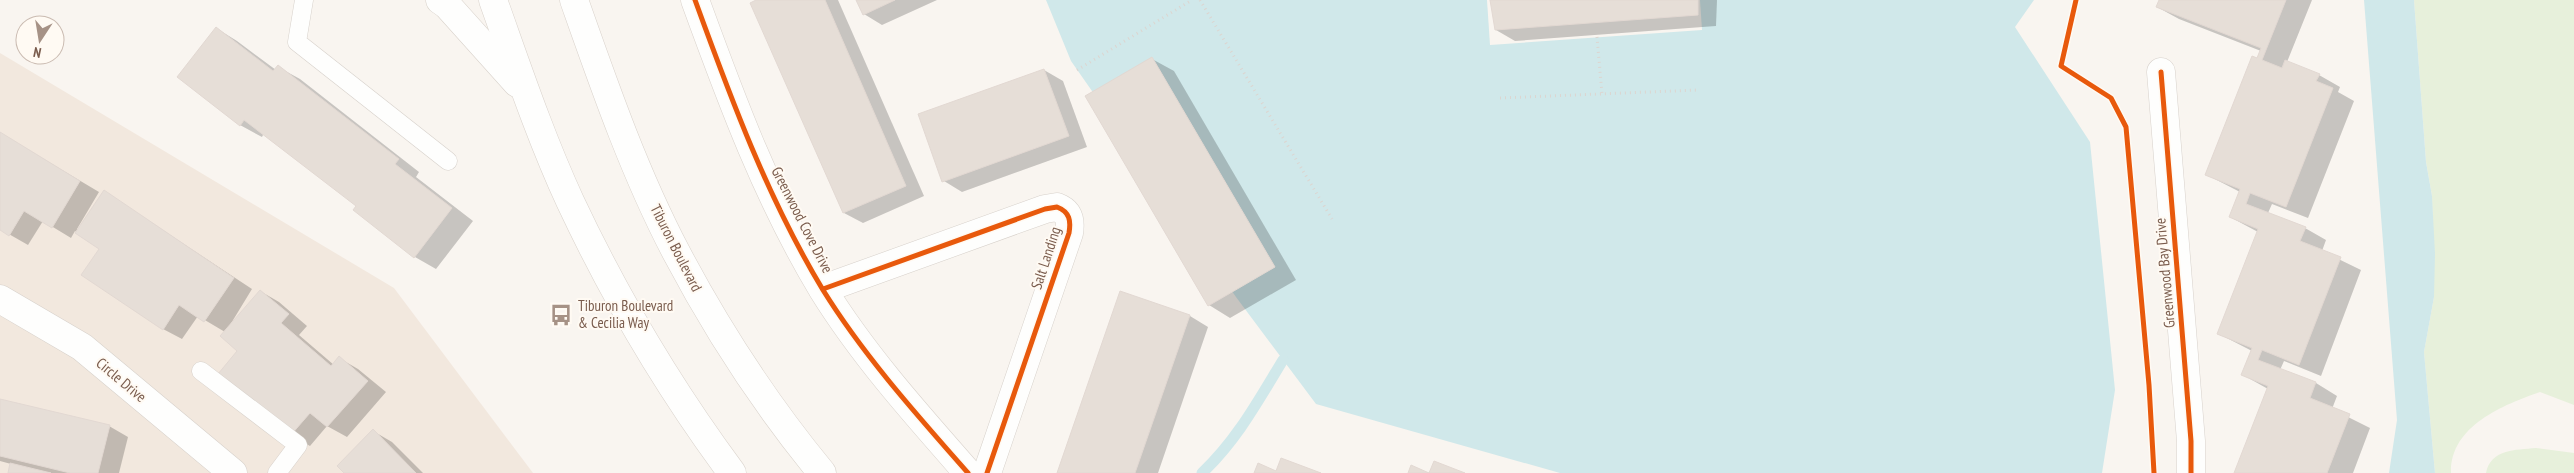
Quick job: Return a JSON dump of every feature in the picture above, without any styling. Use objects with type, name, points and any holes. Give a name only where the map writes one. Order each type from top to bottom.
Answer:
[{"type":"street","points":[[440,0],[447,5],[527,94]]},
{"type":"street","points":[[493,0],[527,94],[569,199],[630,318],[665,376],[732,473]]},
{"type":"street","name":"Tiburon Boulevard","points":[[574,0],[617,118],[643,181],[676,252],[713,319],[754,383],[822,473]]},
{"type":"street","name":"Greenwood Cove Drive","points":[[695,0],[736,113],[778,202],[823,289],[854,335],[899,394],[968,473]]},
{"type":"street","name":"Greenwood Bay Drive","points":[[2161,72],[2191,440],[2191,473]]},
{"type":"street","name":"Salt Landing","points":[[823,289],[1046,208],[1057,207],[1068,213],[1070,219],[1068,234],[987,473]]},
{"type":"street","name":"Circle Drive","points":[[0,299],[82,347],[232,473]]},
{"type":"lane","points":[[304,0],[297,42],[448,161]]},
{"type":"lane","points":[[201,371],[298,444],[277,473]]},
{"type":"path","points":[[1077,70],[1192,0]]},
{"type":"path","points":[[1200,0],[1332,219]]},
{"type":"path","points":[[2076,0],[2061,66],[2111,98],[2126,127],[2149,385],[2154,473]]},
{"type":"path","points":[[1597,37],[1602,94]]},
{"type":"path","points":[[1500,98],[1698,90]]},
{"type":"shaded area","points":[[0,53],[15,62],[15,65],[20,65],[394,288],[533,473],[0,473]]},
{"type":"green space","points":[[2414,0],[2574,0],[2574,405],[2540,392],[2495,411],[2469,430],[2459,442],[2453,457],[2451,473],[2435,473],[2424,352],[2434,297],[2432,196],[2426,162]]},
{"type":"green space","points":[[2536,448],[2574,453],[2574,473],[2486,473],[2493,459],[2498,455],[2512,450]]},
{"type":"water","points":[[1046,0],[2034,0],[2015,27],[2090,142],[2115,390],[2102,473],[1560,473],[1316,404],[1236,297],[1071,61]]},
{"type":"water","points":[[2364,0],[2414,0],[2426,162],[2432,196],[2435,254],[2434,297],[2424,352],[2435,473],[2389,473],[2397,420]]},
{"type":"pier","points":[[1487,0],[1700,0],[1702,30],[1490,45]]},
{"type":"building","points":[[756,0],[825,0],[906,186],[843,213],[750,3]]},
{"type":"building","points":[[856,0],[895,0],[863,15]]},
{"type":"building","points":[[1490,0],[1698,0],[1698,15],[1495,30]]},
{"type":"building","points":[[2159,0],[2286,0],[2262,60],[2282,68],[2285,60],[2320,74],[2316,81],[2333,88],[2286,207],[2250,193],[2246,204],[2306,227],[2300,241],[2341,257],[2299,365],[2262,350],[2258,360],[2316,382],[2310,398],[2350,414],[2327,473],[2234,473],[2268,386],[2241,375],[2252,348],[2217,334],[2258,229],[2229,217],[2240,189],[2205,175],[2252,56],[2257,58],[2261,48],[2156,7]]},
{"type":"building","points":[[216,27],[273,71],[278,65],[399,159],[395,164],[452,208],[414,258],[353,210],[356,206],[244,120],[240,126],[177,77]]},
{"type":"building","points":[[1152,57],[1275,267],[1208,306],[1085,96]]},
{"type":"building","points":[[1044,69],[1069,136],[942,182],[918,114]]},
{"type":"building","points":[[0,132],[80,181],[52,228],[24,211],[9,236],[0,230]]},
{"type":"building","points":[[104,190],[234,278],[204,322],[179,305],[163,330],[81,275],[99,249],[75,233]]},
{"type":"building","points":[[260,290],[289,314],[281,323],[331,366],[339,356],[368,381],[327,427],[310,413],[290,436],[218,374],[237,351],[220,336]]},
{"type":"building","points":[[1120,291],[1190,315],[1135,473],[1057,473]]},
{"type":"building","points":[[0,399],[110,425],[98,473],[70,473],[0,456]]},
{"type":"building","points":[[373,429],[416,473],[344,473],[337,466]]},
{"type":"building","points":[[1281,458],[1321,473],[1254,473],[1258,463],[1276,471]]},
{"type":"building","points":[[1434,461],[1465,473],[1429,473]]},
{"type":"building","points":[[10,463],[51,473],[8,473]]},
{"type":"building","points":[[1411,465],[1429,473],[1408,473]]},
{"type":"waterway","points":[[1202,473],[1236,434],[1283,360]]},
{"type":"cycle path","points":[[695,0],[752,148],[785,220],[823,290],[873,362],[968,473]]},
{"type":"cycle path","points":[[2076,0],[2061,66],[2111,98],[2126,127],[2149,385],[2154,473]]},
{"type":"cycle path","points":[[2161,72],[2191,441],[2191,473]]},
{"type":"cycle path","points":[[823,289],[1045,209],[1057,207],[1065,211],[1070,221],[1069,233],[987,473]]},
{"type":"place","name":"Tiburon Boulevard & Cecilia Way","points":[[561,315]]}]
